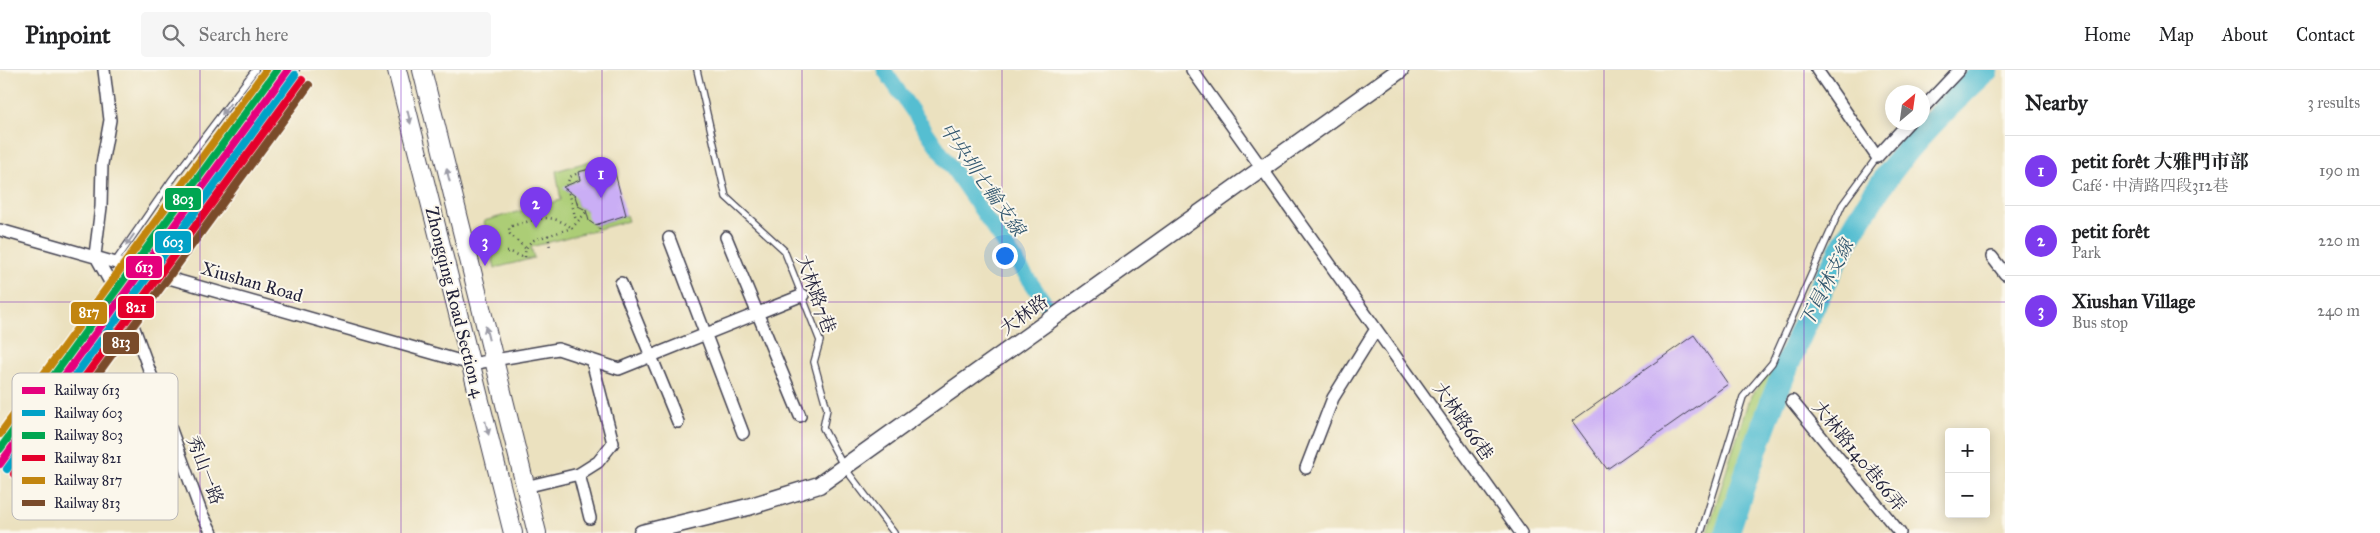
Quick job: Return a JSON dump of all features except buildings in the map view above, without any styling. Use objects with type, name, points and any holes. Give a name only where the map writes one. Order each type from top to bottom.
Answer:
[{"type":"main road","name":"Zhongqing Road Section 4","points":[[397,70],[513,533]]},
{"type":"main road","name":"Zhongqing Road Section 4","points":[[422,70],[536,533]]},
{"type":"street","points":[[95,255],[101,207],[102,164],[110,120],[104,70]]},
{"type":"street","name":"大林路66巷","points":[[1192,70],[1521,533]]},
{"type":"street","name":"大林路","points":[[642,533],[748,507],[819,485],[1400,70]]},
{"type":"street","points":[[1817,70],[1877,157],[1902,130]]},
{"type":"street","points":[[1930,101],[1959,70]]},
{"type":"street","name":"Xiushan Road","points":[[0,230],[148,270],[471,364],[558,349],[619,369],[803,295]]},
{"type":"street","points":[[726,237],[800,416]]},
{"type":"street","points":[[669,238],[743,433]]},
{"type":"street","name":"秀山一路","points":[[95,255],[130,320],[150,373]]},
{"type":"street","points":[[1992,257],[2005,274]]},
{"type":"street","points":[[621,283],[678,422]]},
{"type":"street","points":[[1306,468],[1333,398],[1376,329]]},
{"type":"street","points":[[525,487],[580,474],[598,462],[613,444],[592,361]]},
{"type":"street","name":"大林路140巷66弄","points":[[1792,401],[1900,533]]},
{"type":"street","name":"秀山一路","points":[[178,450],[201,512],[212,533]]},
{"type":"street","points":[[580,474],[590,518]]},
{"type":"lane","points":[[115,262],[171,181],[255,70]]},
{"type":"lane","points":[[148,270],[296,70]]},
{"type":"lane","name":"大林路7巷","points":[[697,70],[726,198],[784,250],[820,341],[814,362],[827,409],[823,428],[844,466],[894,533]]},
{"type":"lane","points":[[1700,533],[1743,397],[1772,363],[1842,206],[1877,157]]},
{"type":"path","points":[[576,174],[570,177],[565,189],[570,196],[576,221]]},
{"type":"path","points":[[525,248],[534,240],[572,228],[576,221],[582,218],[587,211]]},
{"type":"path","points":[[525,248],[518,244],[510,234],[509,228],[513,225],[532,219],[551,218],[559,220],[572,228]]},
{"type":"path","points":[[598,224],[601,234]]},
{"type":"path","points":[[548,235],[550,248]]},
{"type":"path","points":[[507,252],[526,258],[525,248]]},
{"type":"green space","points":[[597,159],[598,167],[578,172],[580,181],[568,185],[568,191],[575,193],[578,206],[589,212],[593,226],[626,215],[628,221],[531,247],[534,258],[495,268],[484,221],[561,200],[556,171]]},
{"type":"green space","points":[[1775,360],[1782,360],[1721,533],[1707,533],[1748,402]]},
{"type":"waterway","name":"中央圳七輪支線","points":[[884,70],[1050,310]]},
{"type":"waterway","name":"下員林支線","points":[[1727,533],[1776,392],[1815,300],[1838,256],[1890,172],[1912,144],[1986,70]]},
{"type":"rail line","name":"817","points":[[45,373],[266,70]]},
{"type":"rail line","name":"803","points":[[56,373],[277,70]]},
{"type":"rail line","name":"613","points":[[67,373],[288,70]]},
{"type":"rail line","name":"603","points":[[77,373],[295,75]]},
{"type":"rail line","name":"821","points":[[88,373],[302,80]]},
{"type":"rail line","name":"813","points":[[98,373],[309,85]]},
{"type":"rail line","name":"817","points":[[0,434],[12,418]]},
{"type":"rail line","name":"803","points":[[0,449],[12,433]]},
{"type":"rail line","name":"613","points":[[0,464],[12,448]]},
{"type":"rail line","name":"603","points":[[7,469],[12,462]]},
{"type":"place","name":"petit forêt 大雅門市部","points":[[601,198]]},
{"type":"place","name":"petit forêt","points":[[536,228]]},
{"type":"place","name":"Xiushan Village","points":[[485,266]]}]
